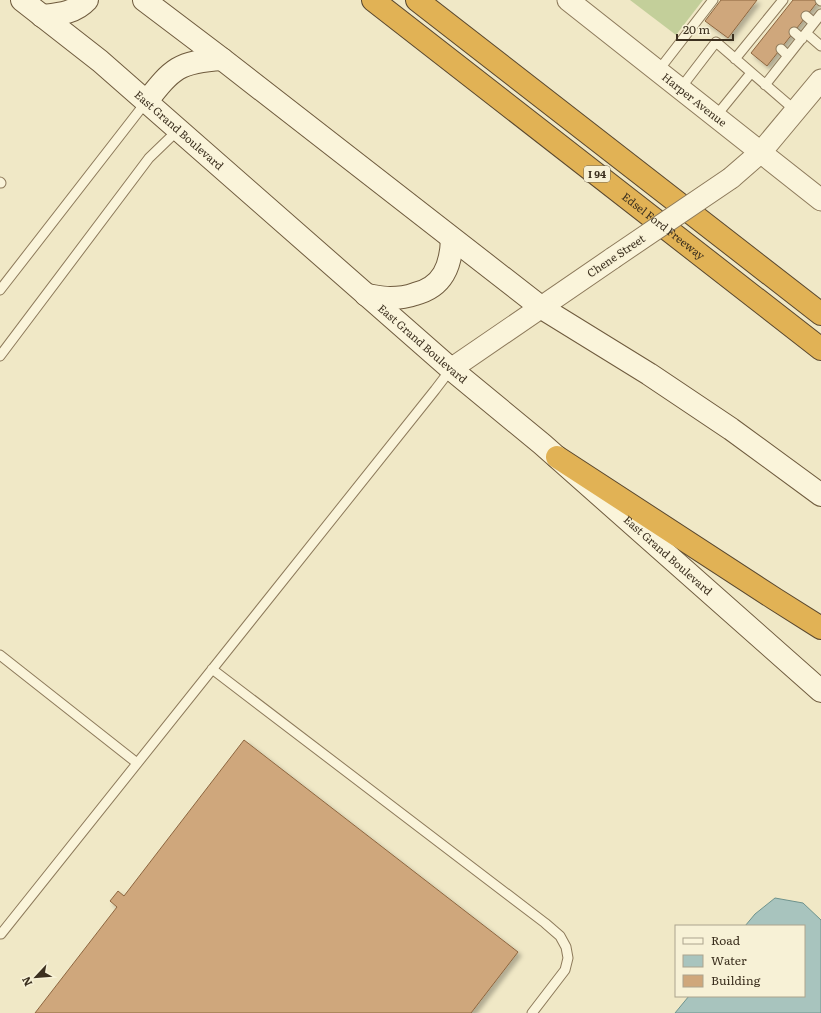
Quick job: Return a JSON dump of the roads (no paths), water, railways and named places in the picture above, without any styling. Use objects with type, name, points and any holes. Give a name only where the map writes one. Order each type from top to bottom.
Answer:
[{"type":"highway","name":"Edsel Ford Freeway","points":[[373,0],[821,349]]},
{"type":"highway","name":"I 94","points":[[417,0],[821,314]]},
{"type":"highway","points":[[557,457],[821,628]]},
{"type":"main road","name":"East Grand Boulevard","points":[[22,0],[100,61],[450,369],[557,457],[821,691]]},
{"type":"main road","points":[[42,16],[61,14],[74,10],[87,0]]},
{"type":"main road","points":[[144,0],[542,308],[649,374],[719,420],[821,495]]},
{"type":"main road","points":[[146,102],[164,80],[174,71],[186,64],[222,59]]},
{"type":"main road","points":[[366,295],[392,298],[405,297],[428,289],[437,283],[448,266],[452,254],[452,239]]},
{"type":"street","name":"Harper Avenue","points":[[568,0],[821,200]]},
{"type":"street","name":"Chene Street","points":[[450,369],[542,308],[731,178],[761,152],[821,80]]},
{"type":"lane","points":[[658,71],[713,0]]},
{"type":"lane","points":[[735,59],[763,32],[788,1]]},
{"type":"lane","points":[[765,85],[821,14]]},
{"type":"lane","points":[[806,16],[814,23]]},
{"type":"lane","points":[[794,32],[821,46]]},
{"type":"lane","points":[[680,89],[716,42],[796,111]]},
{"type":"lane","points":[[781,49],[788,56]]},
{"type":"lane","points":[[716,116],[752,73]]},
{"type":"lane","points":[[0,290],[146,102]]},
{"type":"lane","points":[[0,356],[149,158],[178,130]]},
{"type":"lane","points":[[0,933],[1,934],[426,402],[450,369]]},
{"type":"lane","points":[[0,655],[137,763]]},
{"type":"lane","points":[[212,669],[539,918],[560,936],[566,947],[568,958],[565,970],[532,1013]]},
{"type":"water","points":[[775,898],[803,903],[821,920],[821,1013],[675,1013],[688,997],[805,997],[805,925],[746,925],[755,914]]}]
